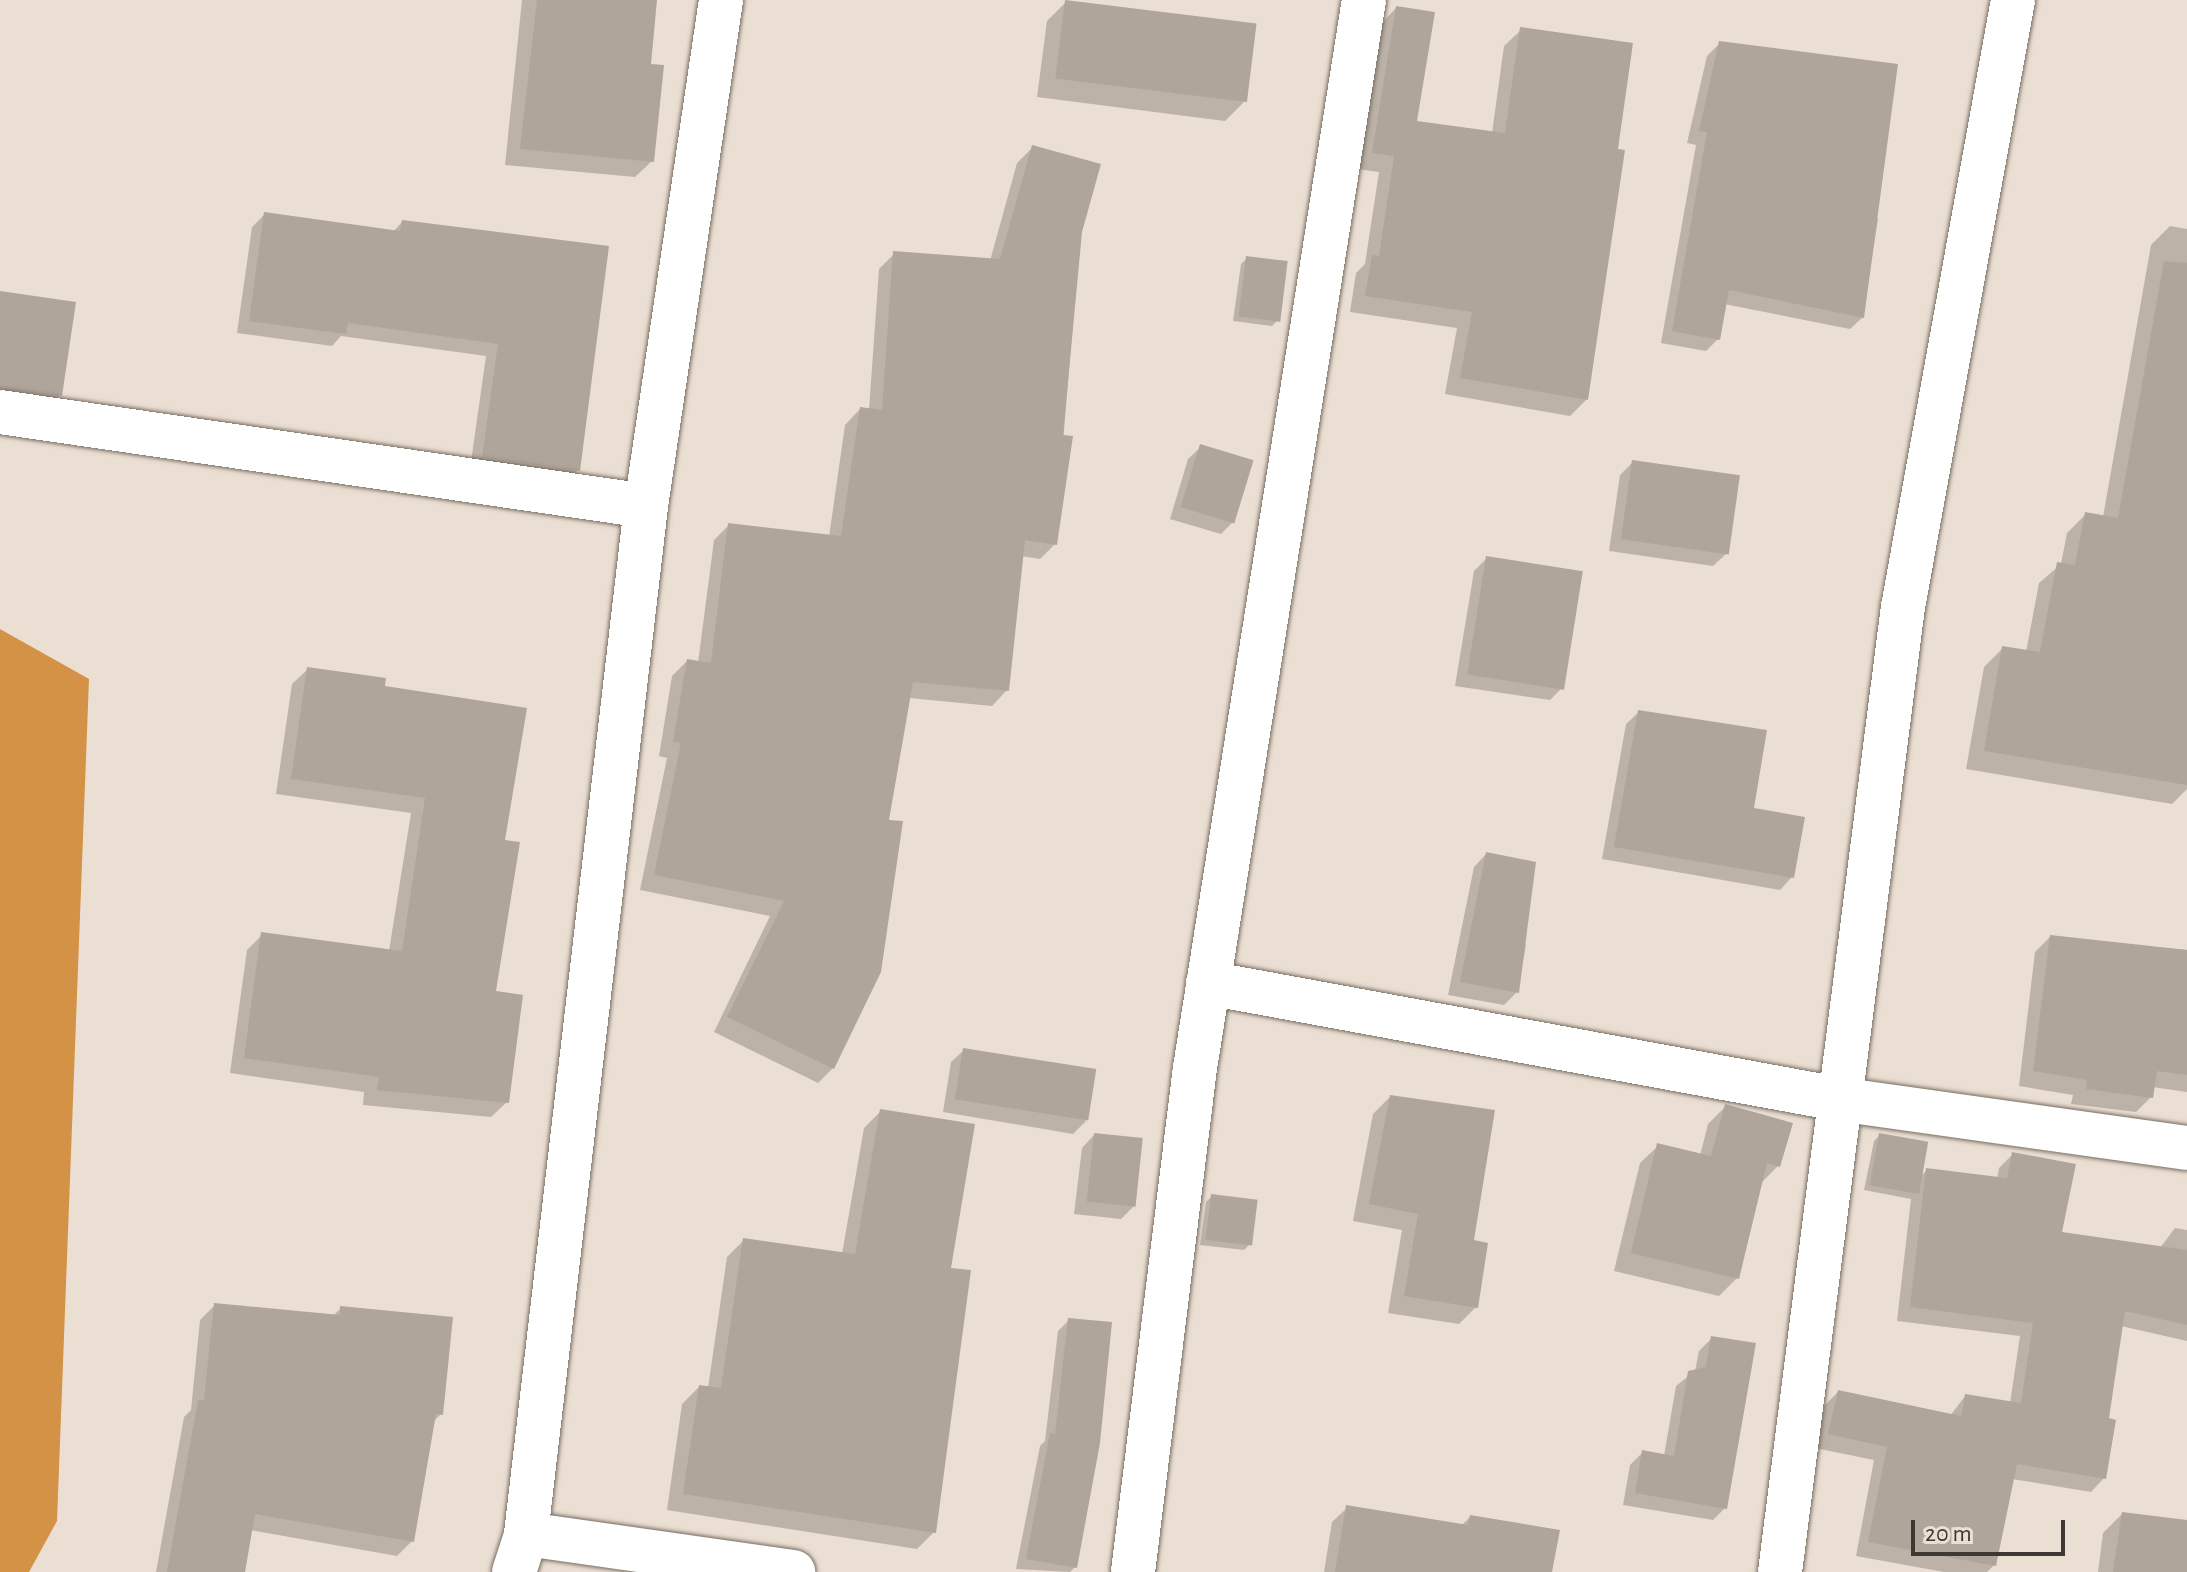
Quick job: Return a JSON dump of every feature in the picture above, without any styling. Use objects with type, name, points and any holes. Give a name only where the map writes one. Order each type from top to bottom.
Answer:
[{"type":"street","points":[[721,0],[646,506],[520,1553],[793,1572]]},
{"type":"street","points":[[1133,1572],[1208,983],[1364,0]]},
{"type":"street","points":[[1780,1572],[1903,607],[2013,0]]},
{"type":"street","points":[[0,412],[646,506]]},
{"type":"street","points":[[1208,983],[1838,1099],[2187,1148]]},
{"type":"shaded area","points":[[0,629],[89,679],[57,1521],[29,1572],[0,1572]]},
{"type":"building","points":[[537,0],[657,0],[651,64],[664,65],[654,162],[520,149]]},
{"type":"building","points":[[1065,0],[1257,24],[1247,102],[1055,78]]},
{"type":"building","points":[[1396,6],[1435,12],[1417,121],[1505,133],[1520,27],[1633,43],[1618,149],[1625,150],[1588,400],[1460,378],[1472,312],[1365,296],[1372,255],[1379,256],[1394,156],[1372,153]]},
{"type":"building","points":[[1719,41],[1898,64],[1864,318],[1729,290],[1720,340],[1672,331],[1707,132],[1699,131]]},
{"type":"building","points":[[1032,145],[1101,164],[1082,232],[1063,435],[1073,436],[1057,545],[1025,540],[1009,691],[913,682],[889,820],[903,821],[881,972],[834,1069],[727,1017],[784,901],[654,875],[681,743],[673,742],[687,659],[711,663],[728,523],[841,536],[860,407],[882,410],[893,251],[1000,259]]},
{"type":"building","points":[[264,212],[400,231],[402,220],[609,246],[580,471],[482,457],[498,344],[348,323],[346,334],[249,321]]},
{"type":"building","points":[[1246,256],[1288,261],[1280,322],[1239,317]]},
{"type":"building","points":[[2164,261],[2187,263],[2187,785],[1984,751],[2002,646],[2040,652],[2057,562],[2075,565],[2085,512],[2118,518]]},
{"type":"building","points":[[0,291],[76,302],[62,396],[0,388]]},
{"type":"building","points":[[1200,444],[1254,460],[1234,523],[1181,507]]},
{"type":"building","points":[[1632,460],[1740,475],[1729,554],[1621,539]]},
{"type":"building","points":[[1486,556],[1583,571],[1564,690],[1467,675]]},
{"type":"building","points":[[307,667],[386,678],[385,686],[527,708],[505,840],[520,842],[496,991],[523,995],[509,1103],[377,1090],[379,1077],[244,1058],[261,932],[402,951],[425,798],[291,779]]},
{"type":"building","points":[[1638,710],[1767,730],[1754,808],[1805,817],[1794,878],[1614,847]]},
{"type":"building","points":[[1486,852],[1536,862],[1519,993],[1460,982]]},
{"type":"building","points":[[2050,935],[2187,950],[2187,1075],[2157,1071],[2153,1098],[2086,1089],[2087,1080],[2033,1071]]},
{"type":"building","points":[[963,1048],[1096,1069],[1088,1120],[955,1099]]},
{"type":"building","points":[[1390,1095],[1495,1110],[1474,1240],[1488,1243],[1478,1308],[1404,1296],[1418,1214],[1369,1204]]},
{"type":"building","points":[[1725,1104],[1793,1123],[1780,1167],[1767,1163],[1739,1279],[1631,1253],[1657,1143],[1711,1156]]},
{"type":"building","points":[[880,1109],[975,1124],[951,1268],[971,1270],[936,1533],[683,1494],[699,1385],[721,1388],[743,1238],[855,1254]]},
{"type":"building","points":[[1094,1133],[1143,1138],[1136,1207],[1087,1202]]},
{"type":"building","points":[[1879,1133],[1928,1142],[1919,1194],[1870,1185]]},
{"type":"building","points":[[2012,1152],[2076,1164],[2062,1232],[2187,1250],[2187,1325],[2125,1311],[2109,1418],[2116,1420],[2106,1479],[2017,1464],[1996,1566],[1868,1542],[1887,1447],[1828,1434],[1838,1390],[1961,1416],[1965,1394],[2021,1403],[2033,1323],[1910,1307],[1926,1168],[2007,1178]]},
{"type":"building","points":[[1211,1194],[1258,1200],[1252,1245],[1205,1240]]},
{"type":"building","points":[[214,1303],[340,1315],[340,1306],[453,1317],[443,1415],[436,1414],[414,1542],[255,1514],[245,1572],[167,1572],[198,1400],[204,1400]]},
{"type":"building","points":[[1068,1318],[1112,1322],[1100,1443],[1077,1568],[1026,1559],[1050,1433],[1055,1434]]},
{"type":"building","points":[[1711,1336],[1756,1343],[1727,1509],[1635,1493],[1642,1450],[1674,1456],[1688,1371],[1706,1367]]},
{"type":"building","points":[[1346,1505],[1468,1525],[1470,1515],[1560,1530],[1552,1572],[1335,1572]]},
{"type":"building","points":[[2122,1512],[2187,1520],[2187,1572],[2113,1572]]}]
